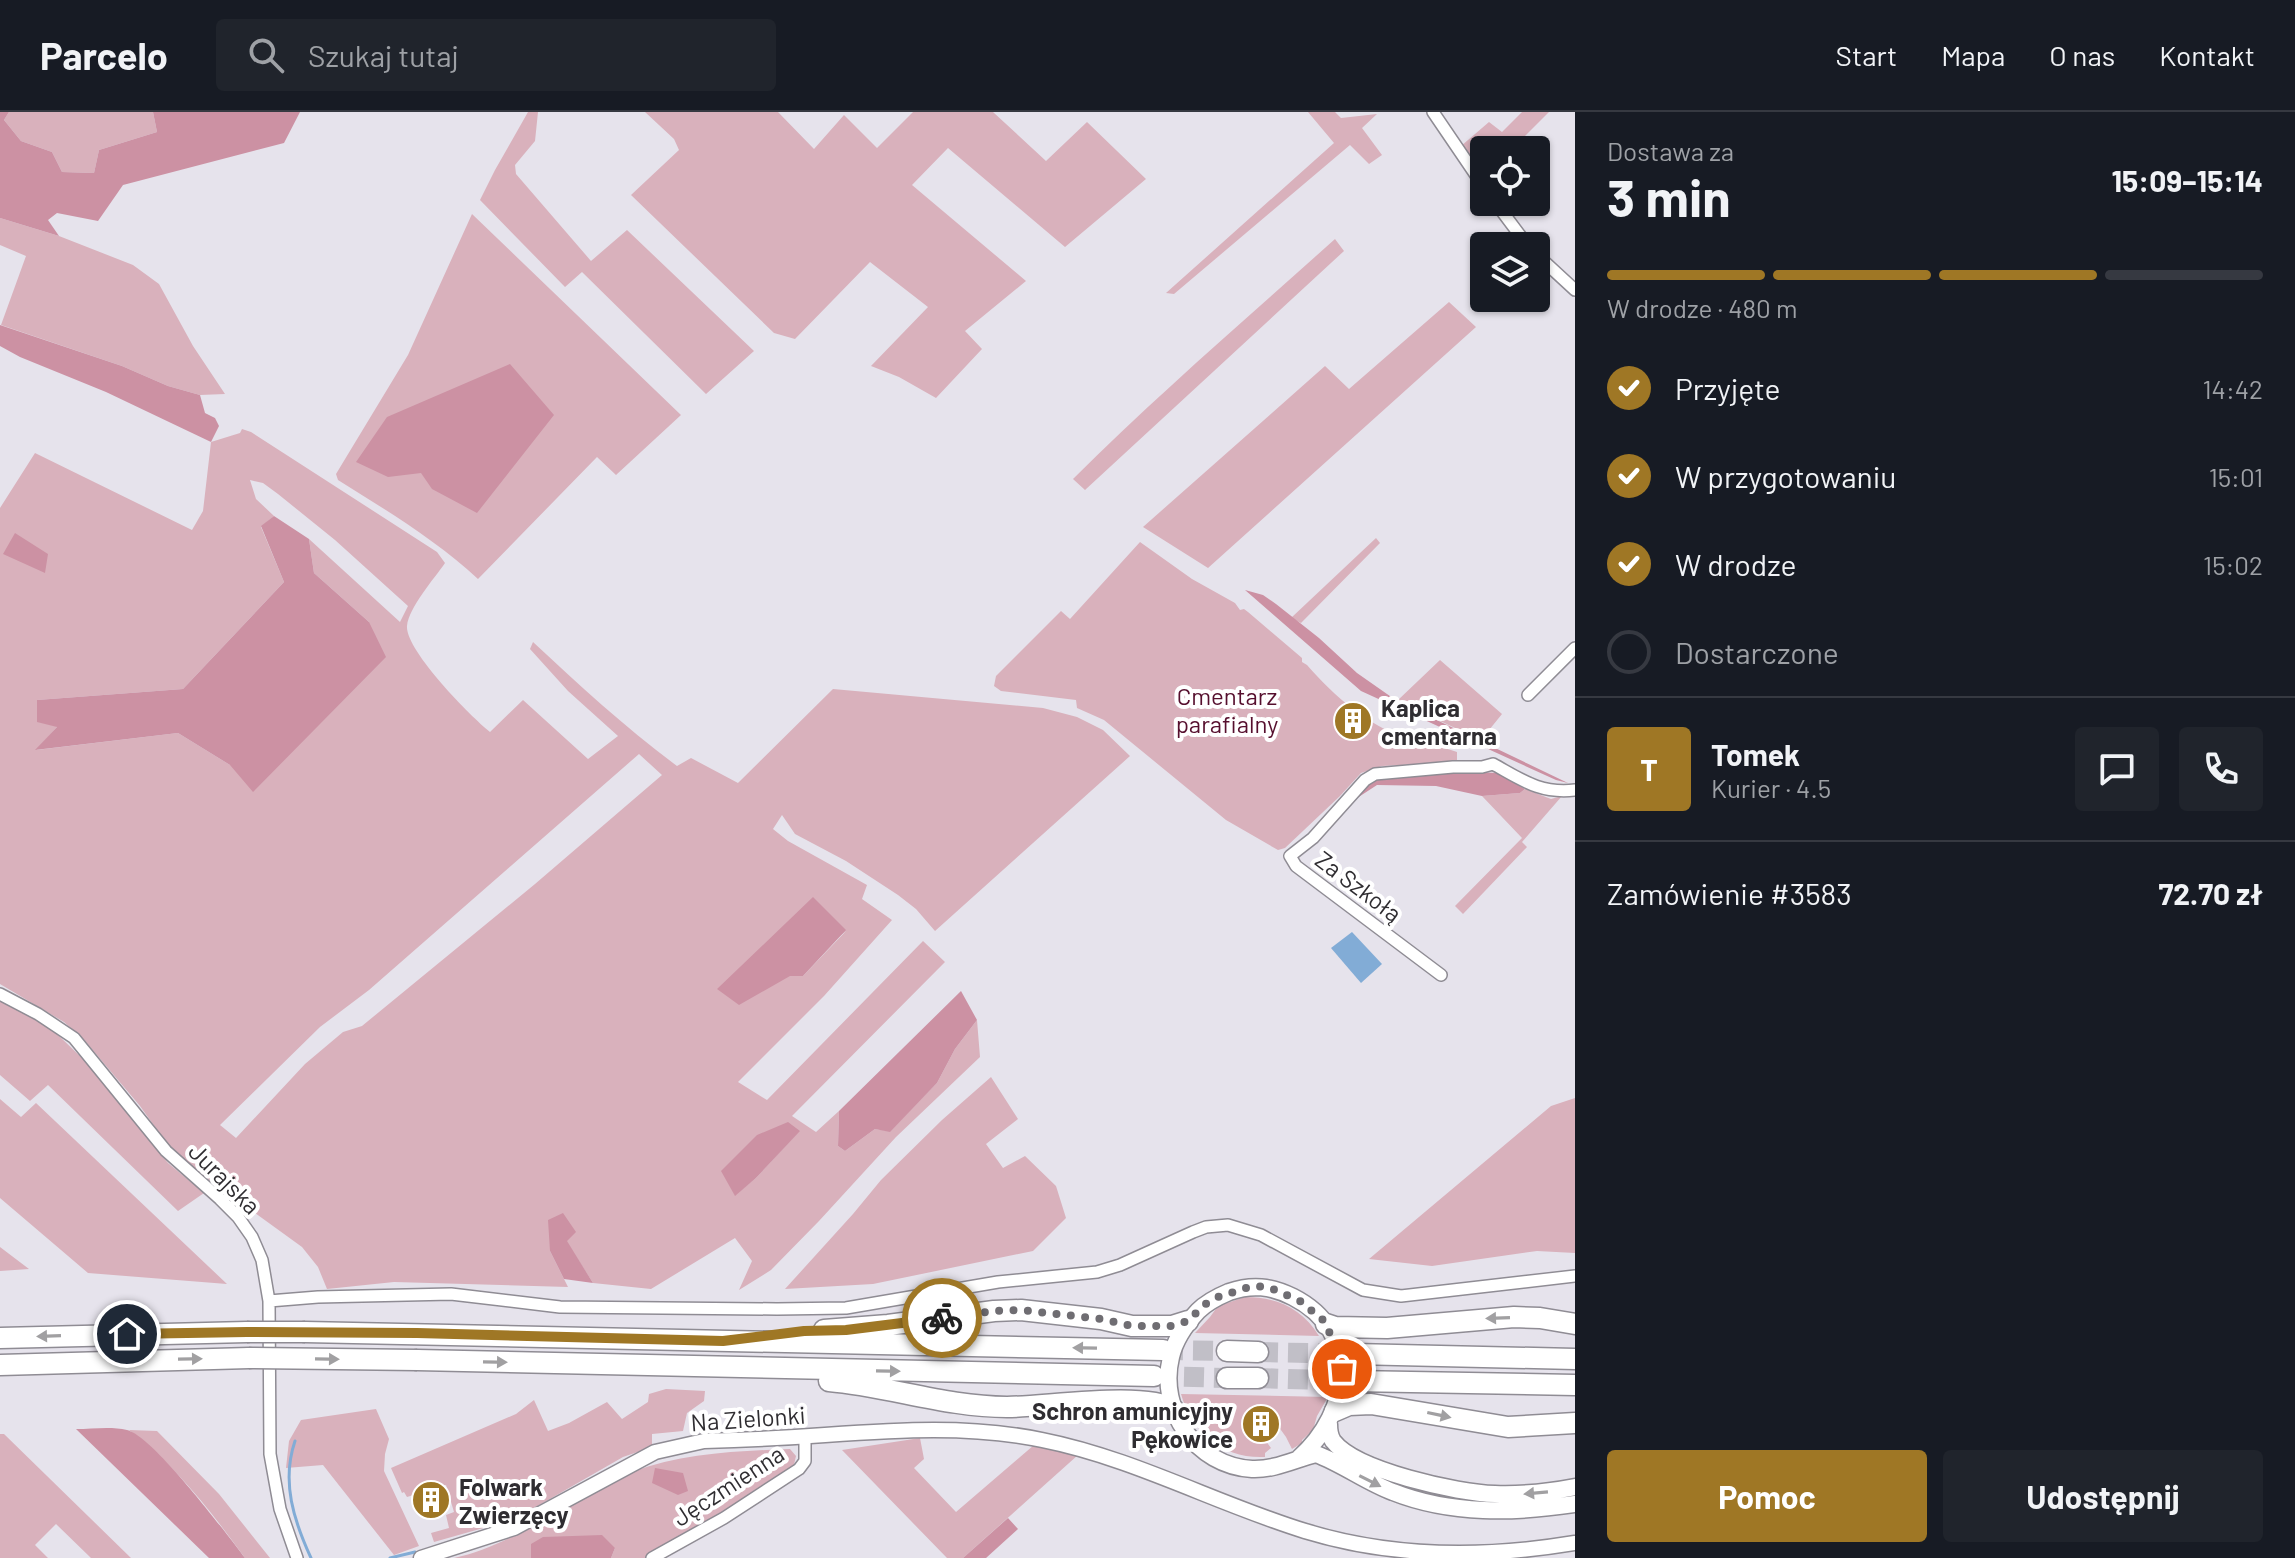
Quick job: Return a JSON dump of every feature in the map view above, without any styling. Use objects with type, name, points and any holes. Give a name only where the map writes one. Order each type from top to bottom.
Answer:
[{"type":"highway","points":[[723,1341],[804,1331],[874,1327],[994,1311],[1038,1311],[1132,1326],[1172,1326],[1188,1321]]},
{"type":"highway","points":[[1326,1324],[1335,1327],[1395,1328],[1514,1317],[1575,1324]]},
{"type":"highway","points":[[0,1338],[247,1332],[417,1333],[1163,1350]]},
{"type":"highway","points":[[1227,1351],[1258,1352]]},
{"type":"highway","points":[[1354,1354],[1575,1359]]},
{"type":"highway","points":[[0,1365],[249,1358],[1154,1376]]},
{"type":"highway","points":[[754,1368],[804,1380],[865,1385],[983,1405],[1006,1407],[1138,1401],[1165,1404],[1173,1409]]},
{"type":"highway","points":[[1227,1378],[1258,1378]]},
{"type":"highway","points":[[1353,1381],[1575,1385]]},
{"type":"highway","points":[[1332,1417],[1349,1405],[1371,1404],[1508,1427],[1575,1423]]},
{"type":"main road","points":[[1575,1487],[1497,1495],[1456,1490],[1360,1460],[1335,1443],[1329,1433],[1340,1393],[1342,1369],[1326,1324],[1300,1301],[1268,1287],[1252,1286],[1215,1298],[1204,1305],[1188,1321],[1173,1348],[1168,1370],[1169,1393],[1180,1426],[1207,1454],[1228,1464],[1266,1468],[1316,1454],[1396,1494],[1445,1506],[1516,1512],[1575,1504]]},
{"type":"main road","points":[[1299,1458],[1316,1442],[1332,1417]]},
{"type":"street","points":[[1433,112],[1470,166]]},
{"type":"street","points":[[1550,267],[1575,290]]},
{"type":"street","points":[[1528,695],[1575,648]]},
{"type":"street","name":"Za Szkołą","points":[[1441,975],[1296,866],[1290,856],[1313,838],[1365,780],[1375,774],[1493,764],[1544,790],[1575,790]]},
{"type":"street","name":"Jurajska","points":[[0,994],[74,1038],[166,1151],[238,1217],[252,1237],[262,1260],[269,1301],[270,1454],[280,1509],[297,1558]]},
{"type":"street","points":[[269,1301],[420,1293],[472,1295],[560,1307],[846,1308],[998,1282],[1097,1272],[1206,1227],[1228,1225],[1261,1235],[1353,1286],[1380,1294],[1412,1295],[1575,1276]]},
{"type":"street","name":"Na Zielonki","points":[[421,1558],[440,1556],[514,1528],[655,1452],[704,1441],[911,1430],[980,1431],[1045,1440],[1124,1464],[1304,1531],[1362,1546],[1445,1556],[1516,1553],[1575,1543]]},
{"type":"street","name":"Jęczmienna","points":[[652,1558],[724,1518],[799,1469],[805,1461],[805,1436]]},
{"type":"green space","points":[[9,112],[153,112],[157,132],[99,150],[94,173],[62,172],[52,152],[21,141],[4,120]]},
{"type":"green space","points":[[528,112],[538,112],[535,141],[515,165],[516,174],[591,261],[627,230],[754,351],[706,394],[582,272],[565,287],[480,200]]},
{"type":"green space","points":[[645,112],[778,112],[814,149],[844,115],[877,148],[913,112],[993,112],[1046,161],[1087,122],[1146,179],[1065,247],[948,148],[912,185],[1026,281],[965,331],[982,349],[936,398],[899,377],[871,366],[928,307],[870,262],[795,339],[774,333],[631,195],[679,150],[674,139]]},
{"type":"green space","points":[[1308,112],[1335,112],[1341,118],[1377,114],[1362,128],[1382,155],[1369,164],[1350,145],[1174,294],[1166,293],[1334,143]]},
{"type":"green space","points":[[1522,112],[1549,112],[1525,136],[1473,136],[1489,122],[1502,132]]},
{"type":"green space","points":[[1470,138],[1470,158],[1461,146]]},
{"type":"green space","points":[[472,214],[681,415],[616,475],[597,457],[478,579],[428,538],[338,480],[336,474],[408,355]]},
{"type":"green space","points":[[0,218],[59,236],[133,265],[159,284],[193,346],[225,394],[200,395],[168,386],[122,366],[1,325],[26,256],[0,245]]},
{"type":"green space","points":[[1335,239],[1344,251],[1085,490],[1073,479],[1170,387]]},
{"type":"green space","points":[[1449,302],[1476,327],[1208,568],[1143,527],[1325,366],[1349,389]]},
{"type":"green space","points":[[242,429],[251,432],[437,552],[445,563],[412,610],[407,626],[409,637],[427,666],[490,732],[523,700],[588,759],[618,736],[568,691],[530,649],[533,642],[677,766],[691,758],[738,783],[833,689],[1043,708],[1077,717],[1103,730],[1130,756],[935,931],[916,909],[898,895],[846,861],[795,834],[782,815],[773,829],[788,841],[867,885],[862,899],[892,920],[824,996],[738,1082],[767,1100],[923,941],[945,962],[792,1116],[816,1132],[839,1111],[838,1146],[845,1151],[875,1129],[890,1131],[937,1083],[955,1049],[977,1020],[980,1057],[896,1137],[771,1270],[739,1290],[752,1261],[735,1238],[651,1289],[593,1283],[566,1241],[550,1251],[568,1287],[394,1282],[327,1289],[318,1267],[302,1247],[193,1168],[165,1141],[85,1041],[64,1022],[0,984],[0,508],[35,453],[192,530],[203,511],[211,442],[240,433]],"holes":[[[250,480],[263,483],[335,540],[408,606],[400,622],[309,539],[314,573],[369,622],[230,765],[178,733],[36,750],[57,727],[37,700],[183,689],[284,582],[261,527],[274,516],[256,499]],[[639,754],[662,775],[362,1026],[343,1032],[305,1064],[236,1138],[220,1125],[320,1027],[369,990]],[[846,931],[803,976],[790,976]],[[799,1131],[756,1178],[735,1195],[722,1171]]]},
{"type":"green space","points":[[1376,538],[1380,543],[1301,623],[1291,618]]},
{"type":"green space","name":"Cmentarz parafialny","points":[[1140,542],[1192,579],[1248,612],[1302,658],[1302,662],[1340,699],[1365,718],[1408,739],[1457,752],[1457,762],[1382,766],[1361,773],[1285,848],[1278,850],[1226,820],[1104,720],[1077,708],[1076,700],[1001,691],[994,686],[996,676],[1061,611],[1070,619]]},
{"type":"green space","points":[[1440,660],[1502,714],[1481,740],[1397,701]]},
{"type":"green space","points":[[1525,789],[1551,799],[1562,796],[1522,842],[1527,847],[1463,914],[1455,906],[1522,838],[1482,796],[1520,793]]},
{"type":"green space","points":[[0,1000],[57,1034],[83,1059],[168,1163],[204,1193],[178,1211],[48,1085],[30,1101],[0,1075]]},
{"type":"green space","points":[[991,1077],[1018,1119],[986,1144],[1003,1168],[1025,1156],[1056,1186],[1066,1218],[1033,1251],[873,1284],[785,1289],[881,1180]]},
{"type":"green space","points":[[1575,1098],[1575,1253],[1537,1251],[1432,1266],[1369,1259],[1551,1106]]},
{"type":"green space","points":[[0,1099],[21,1117],[36,1103],[227,1284],[88,1273],[0,1198]]},
{"type":"green space","points":[[0,1247],[29,1269],[0,1271]]},
{"type":"green space","points":[[1245,1297],[1267,1299],[1287,1306],[1305,1318],[1319,1336],[1195,1333],[1218,1306]]},
{"type":"green space","points":[[666,1389],[705,1391],[704,1401],[687,1413],[683,1431],[652,1434],[652,1447],[623,1457],[515,1519],[434,1542],[431,1533],[449,1528],[446,1515],[454,1512],[446,1485],[407,1497],[402,1493],[391,1468],[516,1414],[534,1400],[548,1431],[607,1402],[622,1419],[648,1402],[649,1394]]},
{"type":"green space","points":[[1181,1394],[1328,1397],[1313,1430],[1292,1449],[1268,1412],[1248,1426],[1255,1436],[1260,1433],[1271,1448],[1265,1457],[1236,1453],[1211,1441],[1193,1421]]},
{"type":"green space","points":[[376,1409],[389,1439],[384,1471],[419,1546],[394,1555],[323,1465],[286,1468],[289,1441],[301,1420]]},
{"type":"green space","points":[[129,1430],[157,1431],[219,1494],[270,1558],[245,1558],[192,1490],[162,1458]]},
{"type":"green space","points":[[0,1434],[4,1434],[131,1558],[91,1558],[56,1524],[35,1545],[48,1558],[0,1558]]},
{"type":"green space","points":[[920,1438],[924,1459],[914,1468],[956,1512],[1041,1439],[1078,1455],[963,1558],[947,1558],[842,1450]]},
{"type":"green space","points":[[790,1449],[796,1456],[793,1469],[720,1517],[648,1558],[611,1558],[615,1548],[532,1544],[531,1558],[454,1558],[508,1539],[632,1472],[710,1454]]},
{"type":"shaded area","points":[[0,112],[9,112],[4,120],[21,141],[52,152],[62,172],[94,173],[99,150],[157,132],[153,112],[300,112],[284,143],[123,185],[98,221],[57,213],[48,220],[59,236],[0,218]]},
{"type":"shaded area","points":[[0,325],[200,395],[205,413],[215,418],[219,426],[211,442],[0,346]]},
{"type":"shaded area","points":[[510,364],[554,415],[477,513],[432,489],[421,473],[388,477],[356,462],[387,417]]},
{"type":"shaded area","points":[[274,516],[309,539],[314,573],[369,622],[386,657],[253,792],[230,765],[178,733],[35,750],[57,727],[37,722],[37,700],[183,689],[284,582],[261,526]]},
{"type":"shaded area","points":[[15,533],[48,554],[45,573],[3,554]]},
{"type":"shaded area","points":[[1245,590],[1263,595],[1276,604],[1357,673],[1397,701],[1568,783],[1361,691]]},
{"type":"shaded area","points":[[1453,771],[1498,773],[1525,789],[1520,793],[1482,796],[1436,786],[1377,785],[1351,802],[1365,784],[1376,778]]},
{"type":"shaded area","points":[[813,897],[846,930],[803,976],[790,976],[739,1005],[717,989]]},
{"type":"shaded area","points":[[961,991],[977,1020],[955,1049],[937,1083],[890,1132],[875,1129],[845,1151],[838,1146],[839,1111]]},
{"type":"shaded area","points":[[788,1122],[800,1131],[735,1196],[721,1171],[757,1135]]},
{"type":"shaded area","points":[[563,1213],[576,1232],[567,1241],[593,1283],[564,1279],[550,1251],[548,1220]]},
{"type":"shaded area","points":[[76,1429],[121,1429],[139,1436],[189,1487],[245,1558],[209,1558]]},
{"type":"shaded area","points":[[655,1468],[683,1473],[688,1491],[678,1495],[652,1483]]},
{"type":"shaded area","points":[[1008,1518],[1018,1529],[986,1558],[963,1558]]},
{"type":"shaded area","points":[[602,1535],[615,1548],[611,1558],[531,1558],[531,1544],[543,1537]]},
{"type":"water","points":[[1352,932],[1382,964],[1361,983],[1331,948]]},
{"type":"waterway","points":[[295,1441],[289,1471],[291,1501],[311,1558]]},
{"type":"waterway","points":[[390,1558],[415,1552]]},
{"type":"tunnel","points":[[1163,1350],[1227,1351]]},
{"type":"tunnel","points":[[1258,1352],[1354,1354]]},
{"type":"tunnel","points":[[1154,1376],[1227,1378]]},
{"type":"tunnel","points":[[1258,1378],[1353,1381]]},
{"type":"way so far","points":[[942,1318],[1021,1310],[1101,1319],[1132,1326],[1172,1326],[1188,1321],[1204,1305],[1237,1289],[1268,1287],[1300,1301],[1317,1313],[1333,1337],[1342,1369]]},
{"type":"place","name":"Kaplica cmentarna","points":[[1353,721]]},
{"type":"place","name":"Schron amunicyjny Pękowice","points":[[1261,1424]]},
{"type":"place","name":"Folwark Zwierzęcy","points":[[431,1500]]},
{"type":"route","points":[[127,1334],[417,1333],[723,1341],[942,1318]]}]
